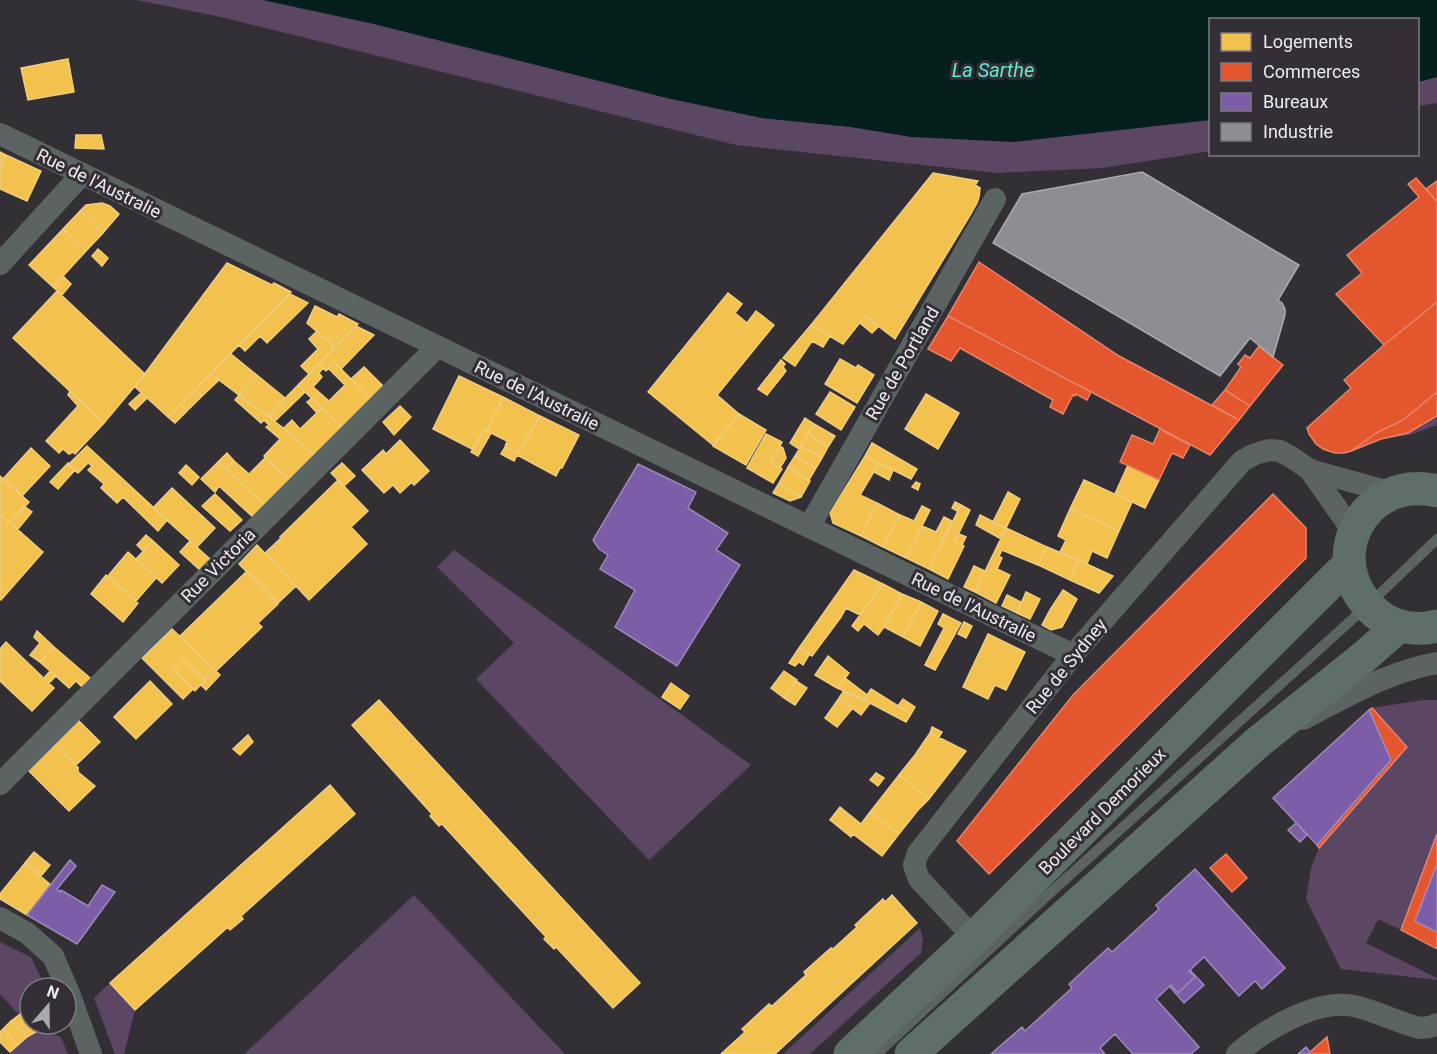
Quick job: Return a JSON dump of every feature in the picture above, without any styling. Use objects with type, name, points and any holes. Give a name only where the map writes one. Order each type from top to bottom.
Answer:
[{"type":"main road","points":[[1393,493],[1417,488],[1437,491]]},
{"type":"main road","name":"Boulevard Demorieux","points":[[850,1054],[974,938],[1351,549],[1363,515],[1393,493]]},
{"type":"main road","points":[[1351,549],[1352,579],[1367,606],[1382,618],[1399,626],[1425,629],[1437,626]]},
{"type":"main road","points":[[911,1054],[1257,743],[1399,626]]},
{"type":"street","name":"Rue de l'Australie","points":[[0,135],[1073,655]]},
{"type":"street","points":[[0,264],[82,174]]},
{"type":"street","name":"Rue de Portland","points":[[809,527],[995,199]]},
{"type":"street","name":"Rue Victoria","points":[[0,784],[437,346]]},
{"type":"street","name":"Rue de Sydney","points":[[974,938],[919,879],[914,865],[918,853],[1073,655],[1242,461],[1262,452],[1275,450],[1286,453],[1310,470],[1393,493]]},
{"type":"street","name":"Rue de Sydney","points":[[1310,470],[1351,549]]},
{"type":"street","points":[[1257,743],[1374,682],[1417,667],[1437,663]]},
{"type":"street","points":[[0,918],[27,933],[53,956],[91,1054]]},
{"type":"street","points":[[1237,1054],[1260,1036],[1302,1014],[1338,1005],[1351,1006],[1420,1028],[1437,1024]]},
{"type":"lane","points":[[877,1054],[1049,894],[1367,606],[1437,539]]},
{"type":"shaded area","points":[[137,0],[263,0],[374,24],[667,98],[762,118],[851,127],[912,137],[1136,127],[1209,120],[1209,151],[1103,168],[997,173],[736,145],[221,17]]},
{"type":"shaded area","points":[[1437,77],[1437,103],[1419,106],[1419,82]]},
{"type":"shaded area","points":[[1437,416],[1437,425],[1410,435],[1381,439],[1408,433]]},
{"type":"shaded area","points":[[454,550],[751,765],[649,860],[476,679],[514,643],[437,567]]},
{"type":"shaded area","points":[[1437,700],[1437,834],[1401,930],[1378,919],[1366,943],[1437,980],[1341,969],[1306,899],[1311,868],[1319,848],[1407,747],[1372,708]]},
{"type":"shaded area","points":[[414,895],[565,1054],[244,1054],[252,1047]]},
{"type":"shaded area","points":[[920,928],[923,939],[921,953],[810,1054],[783,1054]]},
{"type":"shaded area","points":[[0,942],[31,957],[40,976],[18,976],[18,1014],[0,994]]},
{"type":"shaded area","points":[[110,983],[135,1010],[124,1054],[115,1054],[94,998]]},
{"type":"shaded area","points":[[58,1036],[62,1039],[68,1054],[10,1054],[27,1037]]},
{"type":"water","name":"La Sarthe","points":[[263,0],[1437,0],[1437,77],[1419,82],[1419,18],[1209,18],[1209,120],[1013,142],[912,137],[851,127],[762,118],[667,98],[374,24]]},
{"type":"building: Logements","points":[[68,59],[74,92],[28,100],[21,68]]},
{"type":"building: Logements","points":[[76,135],[101,135],[104,149],[75,148]]},
{"type":"building: Logements","points":[[0,152],[6,155],[0,168]]},
{"type":"building: Logements","points":[[6,155],[41,171],[27,201],[0,189],[0,168]]},
{"type":"building: Logements","points":[[933,173],[978,181],[975,185],[980,188],[979,197],[895,339],[865,316],[843,344],[811,325]]},
{"type":"building: Logements","points":[[102,203],[110,206],[119,214],[103,233],[80,211],[86,205]]},
{"type":"building: Logements","points":[[80,211],[103,233],[86,251],[63,229]]},
{"type":"building: Logements","points":[[63,229],[86,251],[53,287],[29,265]]},
{"type":"building: Logements","points":[[98,249],[108,258],[102,266],[92,256]]},
{"type":"building: Logements","points":[[227,263],[291,292],[168,417],[135,387]]},
{"type":"building: Logements","points":[[63,276],[71,284],[62,295],[53,287]]},
{"type":"building: Logements","points":[[57,291],[145,374],[104,423],[13,338]]},
{"type":"building: Logements","points":[[728,293],[742,304],[735,313],[747,323],[756,311],[774,325],[717,395],[739,414],[713,445],[648,392]]},
{"type":"building: Logements","points":[[290,294],[308,303],[267,343],[260,336],[245,351],[239,345]]},
{"type":"building: Logements","points":[[315,306],[337,317],[339,314],[358,324],[335,347],[307,323]]},
{"type":"building: Logements","points":[[865,316],[878,327],[872,333],[860,323]]},
{"type":"building: Logements","points":[[811,325],[830,336],[823,347],[812,341],[795,366],[783,358]]},
{"type":"building: Logements","points":[[356,326],[374,335],[341,369],[334,362],[326,371],[319,364]]},
{"type":"building: Logements","points":[[317,331],[335,347],[309,374],[301,366],[318,349],[309,339]]},
{"type":"building: Logements","points":[[231,354],[258,376],[239,395],[211,374]]},
{"type":"building: Logements","points":[[840,359],[856,368],[858,365],[874,375],[857,403],[825,384]]},
{"type":"building: Logements","points":[[781,360],[785,364],[783,367],[786,371],[767,395],[758,389]]},
{"type":"building: Logements","points":[[334,362],[373,401],[344,430],[298,385],[319,364],[323,368],[319,373],[322,377],[313,387],[329,401],[345,385],[328,368]]},
{"type":"building: Logements","points":[[364,367],[386,389],[373,401],[351,379]]},
{"type":"building: Logements","points":[[211,374],[219,380],[202,396],[195,390]]},
{"type":"building: Logements","points":[[258,376],[285,398],[268,416],[239,395]]},
{"type":"building: Logements","points":[[459,376],[503,397],[487,431],[484,430],[472,449],[433,429]]},
{"type":"building: Logements","points":[[298,385],[305,392],[275,421],[268,416]]},
{"type":"building: Logements","points":[[195,390],[202,396],[187,411],[181,404]]},
{"type":"building: Logements","points":[[70,391],[104,423],[75,454],[73,452],[69,454],[63,449],[59,453],[46,441],[78,406],[68,395]]},
{"type":"building: Logements","points":[[830,392],[855,407],[841,430],[816,414]]},
{"type":"building: Logements","points":[[141,393],[147,398],[135,410],[129,404]]},
{"type":"building: Logements","points":[[926,394],[959,413],[938,449],[905,429]]},
{"type":"building: Logements","points":[[239,395],[290,433],[316,457],[291,482],[264,456],[280,439],[266,427],[269,425],[264,420],[261,423],[235,400]]},
{"type":"building: Logements","points":[[503,397],[540,416],[518,453],[505,447],[507,441],[487,431]]},
{"type":"building: Logements","points":[[312,398],[322,408],[317,413],[307,402]]},
{"type":"building: Logements","points":[[181,404],[187,411],[175,423],[168,417]]},
{"type":"building: Logements","points":[[400,406],[411,417],[394,435],[383,422]]},
{"type":"building: Logements","points":[[322,408],[344,430],[316,457],[284,428],[292,420],[300,429]]},
{"type":"building: Logements","points":[[739,414],[766,430],[746,465],[713,446]]},
{"type":"building: Logements","points":[[540,416],[579,435],[556,476],[517,455]]},
{"type":"building: Logements","points":[[805,418],[814,424],[799,449],[790,443]]},
{"type":"building: Logements","points":[[814,424],[835,436],[828,447],[808,434]]},
{"type":"building: Logements","points":[[484,430],[491,433],[478,456],[471,452]]},
{"type":"building: Logements","points":[[766,434],[782,442],[771,463],[782,469],[773,483],[747,468]]},
{"type":"building: Logements","points":[[808,434],[828,447],[822,458],[801,446]]},
{"type":"building: Logements","points":[[400,440],[429,471],[414,485],[412,482],[400,493],[393,485],[384,493],[362,470],[383,450],[386,454]]},
{"type":"building: Logements","points":[[872,443],[917,469],[911,479],[865,456]]},
{"type":"building: Logements","points":[[87,446],[167,520],[158,531],[123,497],[117,503],[101,488],[104,484],[88,470],[92,466],[88,463],[78,473],[68,465]]},
{"type":"building: Logements","points":[[780,446],[786,458],[780,468],[771,463]]},
{"type":"building: Logements","points":[[801,446],[822,458],[816,468],[795,456]]},
{"type":"building: Logements","points":[[505,447],[518,453],[514,461],[501,454]]},
{"type":"building: Logements","points":[[31,448],[50,466],[22,496],[3,479]]},
{"type":"building: Logements","points":[[227,453],[234,461],[226,469],[218,462]]},
{"type":"building: Logements","points":[[795,456],[816,468],[809,480],[788,467]]},
{"type":"building: Logements","points":[[865,456],[879,463],[860,495],[877,503],[861,536],[833,523],[830,513]]},
{"type":"building: Logements","points":[[266,457],[291,482],[266,506],[226,469],[234,461],[249,474]]},
{"type":"building: Logements","points":[[218,462],[266,506],[254,518],[219,486],[215,492],[201,479]]},
{"type":"building: Logements","points":[[68,463],[75,470],[58,489],[50,482]]},
{"type":"building: Logements","points":[[342,463],[355,476],[344,486],[331,473]]},
{"type":"building: Logements","points":[[879,463],[893,470],[889,480],[874,472]]},
{"type":"building: Logements","points":[[186,465],[199,477],[192,485],[179,473]]},
{"type":"building: Logements","points":[[1128,465],[1159,480],[1145,508],[1115,494]]},
{"type":"building: Logements","points":[[788,467],[810,481],[801,497],[779,483]]},
{"type":"building: Logements","points":[[0,476],[29,502],[10,523],[0,514]]},
{"type":"building: Logements","points":[[338,480],[368,511],[351,527],[367,544],[309,600],[265,553]]},
{"type":"building: Logements","points":[[1084,480],[1132,502],[1119,531],[1070,509]]},
{"type":"building: Logements","points":[[916,482],[920,484],[918,490],[912,487]]},
{"type":"building: Logements","points":[[779,483],[801,497],[790,501],[773,493]]},
{"type":"building: Logements","points":[[172,488],[215,528],[197,547],[153,508]]},
{"type":"building: Logements","points":[[1008,492],[1020,499],[1006,528],[993,522]]},
{"type":"building: Logements","points":[[215,494],[242,520],[230,531],[202,506]]},
{"type":"building: Logements","points":[[955,502],[961,505],[957,511],[952,508]]},
{"type":"building: Logements","points":[[877,503],[900,515],[883,547],[861,536]]},
{"type":"building: Logements","points":[[961,505],[970,510],[955,541],[964,546],[948,579],[929,569]]},
{"type":"building: Logements","points":[[24,506],[32,512],[18,529],[10,523]]},
{"type":"building: Logements","points":[[922,506],[930,510],[906,558],[883,547],[900,515],[914,521]]},
{"type":"building: Logements","points":[[1070,509],[1119,531],[1107,558],[1092,551],[1087,564],[1060,552],[1066,540],[1058,536]]},
{"type":"building: Logements","points":[[0,514],[43,552],[1,600],[0,599]]},
{"type":"building: Logements","points":[[980,515],[1006,528],[1001,539],[976,525]]},
{"type":"building: Logements","points":[[944,517],[952,521],[929,569],[906,558],[922,526],[936,532]]},
{"type":"building: Logements","points":[[1006,528],[1047,547],[1038,565],[1002,550],[999,556],[1002,558],[997,569],[1010,575],[996,603],[975,592]]},
{"type":"building: Logements","points":[[959,534],[966,537],[962,545],[955,541]]},
{"type":"building: Logements","points":[[146,535],[153,541],[143,551],[137,545]]},
{"type":"building: Logements","points":[[153,541],[179,565],[162,583],[136,559]]},
{"type":"building: Logements","points":[[190,541],[211,560],[200,570],[180,552]]},
{"type":"building: Logements","points":[[257,545],[296,586],[278,603],[239,564]]},
{"type":"building: Logements","points":[[1047,547],[1078,560],[1070,580],[1038,565]]},
{"type":"building: Logements","points":[[128,552],[156,578],[136,601],[108,576]]},
{"type":"building: Logements","points":[[1078,560],[1113,576],[1099,593],[1070,580]]},
{"type":"building: Logements","points":[[974,566],[985,571],[975,592],[964,587]]},
{"type":"building: Logements","points":[[854,570],[883,584],[860,615],[846,608],[812,656],[799,648]]},
{"type":"building: Logements","points":[[247,571],[278,604],[258,623],[262,627],[216,671],[180,636]]},
{"type":"building: Logements","points":[[106,575],[138,603],[123,622],[91,594]]},
{"type":"building: Logements","points":[[883,584],[902,594],[878,635],[864,624],[858,631],[852,626]]},
{"type":"building: Logements","points":[[1063,590],[1077,599],[1062,627],[1051,630],[1042,625]]},
{"type":"building: Logements","points":[[1026,592],[1040,599],[1030,619],[1017,613]]},
{"type":"building: Logements","points":[[902,594],[921,602],[903,637],[884,627]]},
{"type":"building: Logements","points":[[1007,595],[1021,602],[1017,613],[1002,606]]},
{"type":"building: Logements","points":[[921,602],[938,611],[920,646],[903,637]]},
{"type":"building: Logements","points":[[943,614],[961,623],[935,670],[925,665],[944,628],[938,624]]},
{"type":"building: Logements","points":[[964,622],[972,626],[966,638],[958,634]]},
{"type":"building: Logements","points":[[172,629],[213,668],[203,679],[184,660],[174,670],[193,689],[183,699],[142,658]]},
{"type":"building: Logements","points":[[37,631],[54,647],[40,662],[30,655],[40,643],[34,637]]},
{"type":"building: Logements","points":[[988,634],[1025,652],[1006,690],[995,685],[988,699],[963,687]]},
{"type":"building: Logements","points":[[6,642],[54,688],[32,711],[0,681],[0,649]]},
{"type":"building: Logements","points":[[54,647],[90,678],[82,687],[76,681],[69,688],[40,662]]},
{"type":"building: Logements","points":[[799,648],[809,655],[803,665],[799,662],[795,666],[789,663]]},
{"type":"building: Logements","points":[[828,656],[849,673],[837,688],[815,675]]},
{"type":"building: Logements","points":[[184,660],[205,680],[195,691],[174,670]]},
{"type":"building: Logements","points":[[213,668],[220,675],[206,690],[201,685],[205,680],[203,679]]},
{"type":"building: Logements","points":[[50,671],[56,676],[49,683],[44,678]]},
{"type":"building: Logements","points":[[784,671],[797,680],[784,698],[771,688]]},
{"type":"building: Logements","points":[[845,678],[867,695],[864,700],[837,688]]},
{"type":"building: Logements","points":[[150,681],[172,704],[136,739],[114,717]]},
{"type":"building: Logements","points":[[796,681],[807,688],[795,705],[784,698]]},
{"type":"building: Logements","points":[[671,683],[689,696],[680,709],[662,697]]},
{"type":"building: Logements","points":[[871,689],[911,714],[906,722],[864,700]]},
{"type":"building: Logements","points":[[843,692],[870,703],[861,715],[839,698]]},
{"type":"building: Logements","points":[[839,698],[852,709],[837,727],[825,718]]},
{"type":"building: Logements","points":[[903,699],[915,707],[911,714],[898,706]]},
{"type":"building: Logements","points":[[379,700],[640,983],[613,1008],[556,947],[554,949],[544,939],[546,937],[442,824],[439,826],[430,816],[432,814],[352,725]]},
{"type":"building: Logements","points":[[78,720],[100,742],[76,765],[54,744]]},
{"type":"building: Logements","points":[[932,727],[942,732],[939,737],[930,733]]},
{"type":"building: Logements","points":[[930,733],[966,751],[929,799],[899,775]]},
{"type":"building: Logements","points":[[248,735],[253,742],[240,755],[233,749]]},
{"type":"building: Logements","points":[[54,744],[78,767],[78,772],[95,786],[69,811],[28,770]]},
{"type":"building: Logements","points":[[876,773],[884,778],[878,786],[870,780]]},
{"type":"building: Logements","points":[[899,775],[929,799],[899,834],[870,812]]},
{"type":"building: Logements","points":[[330,785],[355,814],[241,916],[243,919],[230,930],[228,927],[135,1010],[110,983]]},
{"type":"building: Logements","points":[[840,807],[861,824],[870,812],[899,834],[882,856],[853,834],[851,837],[830,820]]},
{"type":"building: Logements","points":[[34,852],[50,865],[41,876],[25,863]]},
{"type":"building: Logements","points":[[25,863],[51,885],[27,915],[0,899],[0,894]]},
{"type":"building: Logements","points":[[892,895],[917,923],[775,1054],[721,1054],[745,1032],[742,1029],[806,975],[804,972],[857,927],[855,925],[883,899],[885,902]]},
{"type":"building: Logements","points":[[18,1016],[18,1028],[11,1021]]},
{"type":"building: Logements","points":[[11,1021],[18,1028],[18,1036],[27,1037],[18,1045],[3,1029]]},
{"type":"building: Logements","points":[[3,1029],[18,1045],[10,1052],[0,1042],[0,1032]]},
{"type":"building: Commerces","points":[[1416,178],[1437,202],[1437,302],[1384,345],[1336,294],[1362,273],[1347,255],[1419,197],[1408,184]]},
{"type":"building: Commerces","points":[[1437,181],[1437,202],[1426,189]]},
{"type":"building: Commerces","points":[[979,262],[1119,356],[1239,420],[1210,455],[948,316]]},
{"type":"building: Commerces","points":[[1437,302],[1437,392],[1403,420],[1378,432],[1351,451],[1335,453],[1316,444],[1307,428],[1351,388],[1344,380]]},
{"type":"building: Commerces","points":[[948,316],[1091,392],[1087,400],[1076,394],[1073,395],[1063,414],[1050,407],[1053,400],[960,348],[951,361],[928,349]]},
{"type":"building: Commerces","points":[[1259,346],[1283,365],[1250,406],[1225,390],[1241,367],[1238,364],[1245,355],[1250,358]]},
{"type":"building: Commerces","points":[[1225,390],[1250,406],[1239,420],[1212,405]]},
{"type":"building: Commerces","points":[[1437,392],[1437,416],[1408,433],[1381,439],[1351,451],[1378,432],[1403,420]]},
{"type":"building: Commerces","points":[[1160,429],[1190,445],[1183,458],[1172,453],[1159,480],[1120,462],[1132,435],[1153,444]]},
{"type":"building: Commerces","points":[[1273,494],[1306,528],[1306,558],[989,874],[957,841],[1073,695]]},
{"type":"building: Commerces","points":[[1372,708],[1407,747],[1319,848],[1317,845],[1391,760],[1369,710]]},
{"type":"building: Commerces","points":[[1437,834],[1437,864],[1415,921],[1437,932],[1437,949],[1401,930]]},
{"type":"building: Commerces","points":[[1226,854],[1247,878],[1232,892],[1210,868]]},
{"type":"building: Commerces","points":[[1327,1037],[1330,1054],[1308,1054],[1310,1052]]},
{"type":"building: Bureaux","points":[[638,464],[696,492],[688,508],[728,533],[716,550],[740,565],[677,666],[615,627],[635,590],[600,569],[608,555],[599,549],[593,540]]},
{"type":"building: Bureaux","points":[[1369,710],[1391,760],[1317,845],[1273,798]]},
{"type":"building: Bureaux","points":[[1296,823],[1307,835],[1300,842],[1288,830]]},
{"type":"building: Bureaux","points":[[70,860],[76,866],[57,889],[60,892],[61,890],[88,906],[102,885],[115,892],[77,944],[27,915]]},
{"type":"building: Bureaux","points":[[1437,864],[1437,932],[1415,921]]},
{"type":"building: Bureaux","points":[[1195,869],[1285,968],[1262,989],[1255,981],[1239,996],[1204,957],[1189,971],[1195,977],[1178,993],[1171,985],[1156,999],[1199,1047],[1191,1054],[1133,1054],[1115,1034],[1100,1048],[1105,1054],[991,1054],[1022,1027],[1025,1031],[1072,988],[1069,984],[1108,948],[1112,952],[1159,909],[1156,905]]},
{"type":"building: Bureaux","points":[[1190,970],[1204,985],[1184,1003],[1170,987],[1171,985],[1178,993],[1195,977]]},
{"type":"building: Bureaux","points":[[1306,1047],[1310,1052],[1308,1054],[1298,1054]]},
{"type":"building: Industrie","points":[[1142,172],[1299,265],[1278,300],[1285,309],[1285,315],[1273,357],[1250,338],[1220,376],[993,243],[1022,194]]}]
